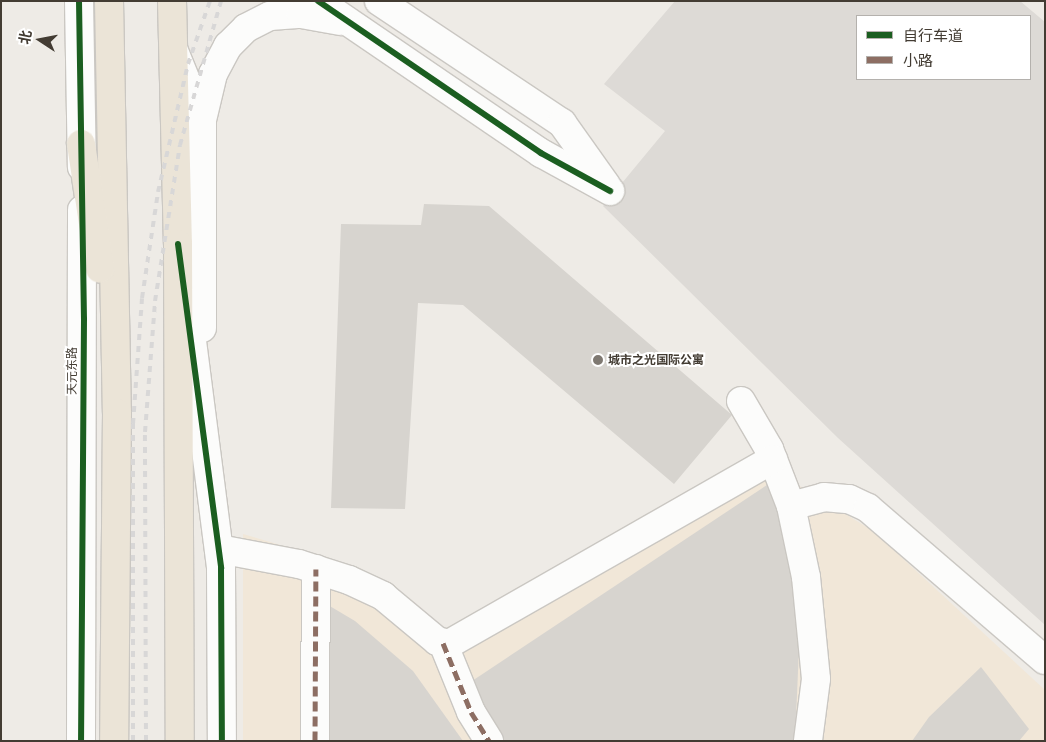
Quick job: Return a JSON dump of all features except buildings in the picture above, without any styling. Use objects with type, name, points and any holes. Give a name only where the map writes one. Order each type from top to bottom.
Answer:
[{"type":"highway","points":[[109,1],[117,379],[114,741]]},
{"type":"highway","points":[[172,1],[178,244],[180,741]]},
{"type":"highway","points":[[81,144],[117,379]]},
{"type":"street","name":"天元东路","points":[[79,1],[81,144],[81,741]]},
{"type":"street","points":[[318,1],[541,153],[610,191],[562,123],[379,1]]},
{"type":"street","points":[[409,1],[424,11],[468,60]]},
{"type":"street","points":[[180,492],[201,402],[202,120],[213,74],[228,46],[262,20],[301,14],[338,20],[370,35]]},
{"type":"street","points":[[173,48],[202,120]]},
{"type":"street","points":[[178,244],[201,402],[219,549],[222,741]]},
{"type":"street","points":[[741,401],[773,459],[791,506],[806,577],[816,679],[808,741]]},
{"type":"street","points":[[443,643],[456,642],[509,614],[773,459]]},
{"type":"street","points":[[791,506],[824,497],[849,499],[868,508],[1045,660]]},
{"type":"street","points":[[219,549],[316,569],[383,596],[443,643],[485,738]]},
{"type":"street","points":[[315,741],[316,569]]},
{"type":"shaded area","points":[[675,1],[1020,1],[1045,22],[1045,625],[838,438],[603,206],[665,131],[604,84]]},
{"type":"shaded area","points":[[751,456],[873,531],[1045,690],[1045,741],[243,741],[243,534],[352,566],[380,580],[444,631]]},
{"type":"railway","points":[[133,741],[133,424],[142,298],[158,192],[188,64],[210,1]]},
{"type":"railway","points":[[146,741],[145,432],[155,301],[180,145],[221,1]]},
{"type":"marked path","points":[[315,741],[316,569]]},
{"type":"marked path","points":[[443,643],[471,712],[489,741]]},
{"type":"cycle path","points":[[79,1],[84,319],[81,741]]},
{"type":"cycle path","points":[[318,1],[541,153],[610,191]]},
{"type":"cycle path","points":[[178,244],[221,568],[222,741]]},
{"type":"place","name":"城市之光国际公寓","points":[[598,360]]}]
